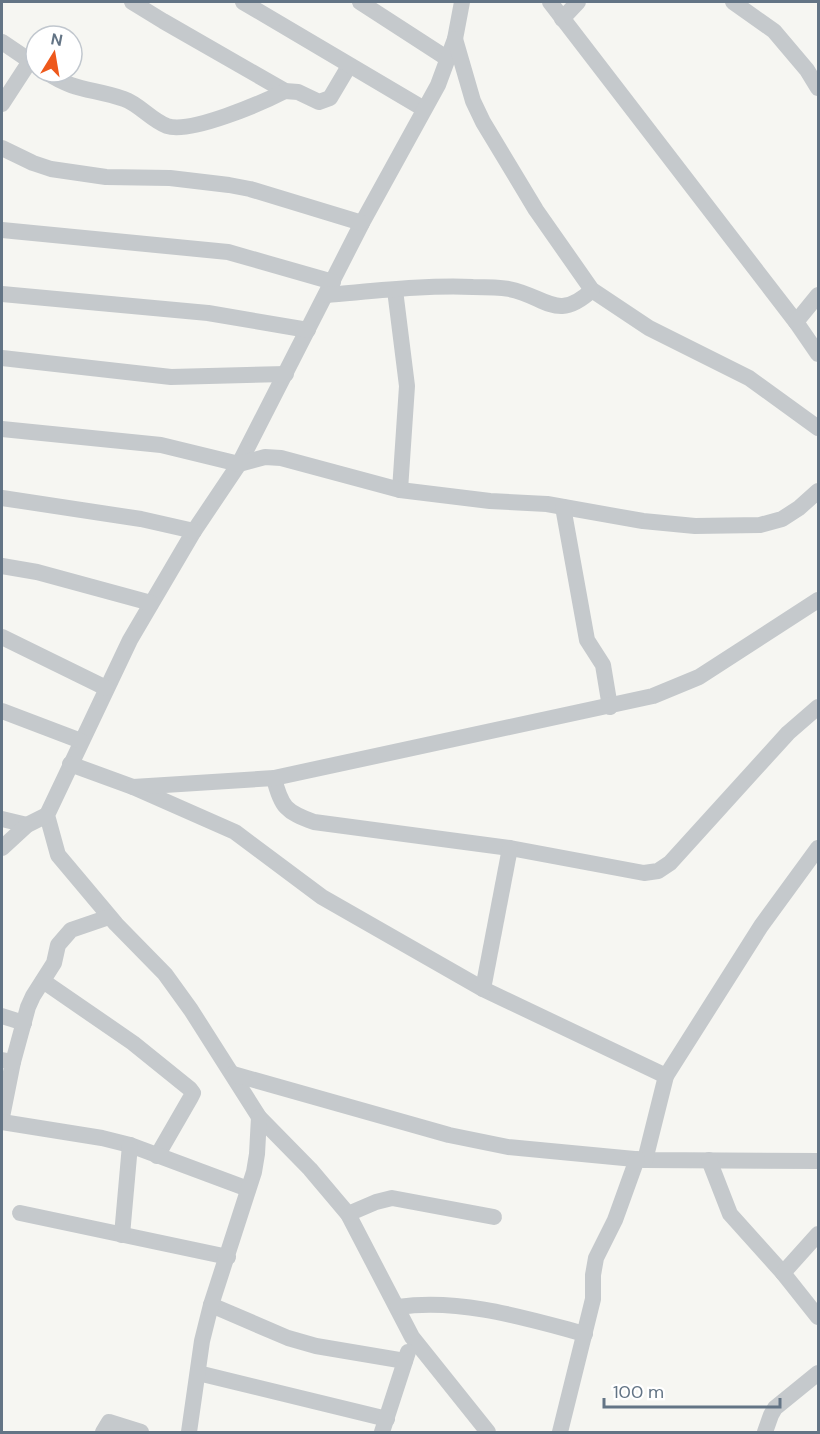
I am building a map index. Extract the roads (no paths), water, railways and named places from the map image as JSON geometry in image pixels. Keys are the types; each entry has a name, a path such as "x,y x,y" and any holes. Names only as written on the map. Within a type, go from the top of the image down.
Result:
{"street":[{"path":"132,2 285,91 298,92 319,102 330,98 349,66"},
{"path":"243,2 424,109"},
{"path":"360,2 448,59"},
{"path":"2,848 27,825 47,815 105,688 151,603 194,531 239,464 363,223 438,85 455,39 462,2"},
{"path":"550,2 816,346"},
{"path":"562,19 578,2"},
{"path":"733,2 774,30 819,88"},
{"path":"455,39 473,101 483,122 536,210 592,290 649,328 749,378 819,428"},
{"path":"2,42 24,57"},
{"path":"2,104 24,75"},
{"path":"65,84 130,101 150,117 172,127 212,120 248,108 285,91"},
{"path":"2,148 51,169 106,177 170,178 229,185 250,189 363,223"},
{"path":"2,230 228,252 330,288 395,290 447,286 507,288 556,307 580,302 592,290"},
{"path":"395,290 407,386 399,490"},
{"path":"2,294 208,313 308,330"},
{"path":"796,321 819,295"},
{"path":"2,358 171,377 286,374"},
{"path":"2,429 160,445 239,464 265,457 281,458 399,490 563,507 643,521 695,526 760,525 782,519 819,491"},
{"path":"2,498 141,519 194,531"},
{"path":"563,507 577,574 587,640 603,665 610,707"},
{"path":"2,566 38,572 151,603"},
{"path":"134,787 274,778 653,696 699,677 819,600"},
{"path":"2,637 105,688"},
{"path":"274,778 278,796 292,814 314,822 510,848 644,873 658,871 670,862 788,734 819,707"},
{"path":"2,711 81,741"},
{"path":"70,764 134,787 235,832 315,892 483,989 666,1076"},
{"path":"47,815 58,855 109,916 165,975 233,1074 259,1117 310,1169 348,1214 412,1337 488,1432"},
{"path":"2,819 27,825"},
{"path":"483,989 510,848"},
{"path":"560,1432 593,1299 596,1257 615,1220 641,1159 666,1076 755,936 817,854"},
{"path":"109,916 71,930 58,945 54,963 33,996 7,1061 2,1120 130,1145 248,1189"},
{"path":"43,981 133,1043 193,1093 157,1156"},
{"path":"2,1016 24,1023"},
{"path":"233,1074 449,1135 508,1147 641,1159 819,1161"},
{"path":"189,1432 202,1341 257,1155 259,1117"},
{"path":"122,1235 130,1145"},
{"path":"709,1160 730,1214 819,1317"},
{"path":"348,1214 392,1198 494,1217"},
{"path":"20,1213 228,1257"},
{"path":"783,1273 819,1234"},
{"path":"398,1307 418,1304 465,1307 585,1334"},
{"path":"211,1305 288,1338 316,1346 405,1361"},
{"path":"198,1373 384,1426 412,1337"},
{"path":"765,1432 776,1408 819,1373"},
{"path":"103,1432 109,1422 141,1432"}]}
